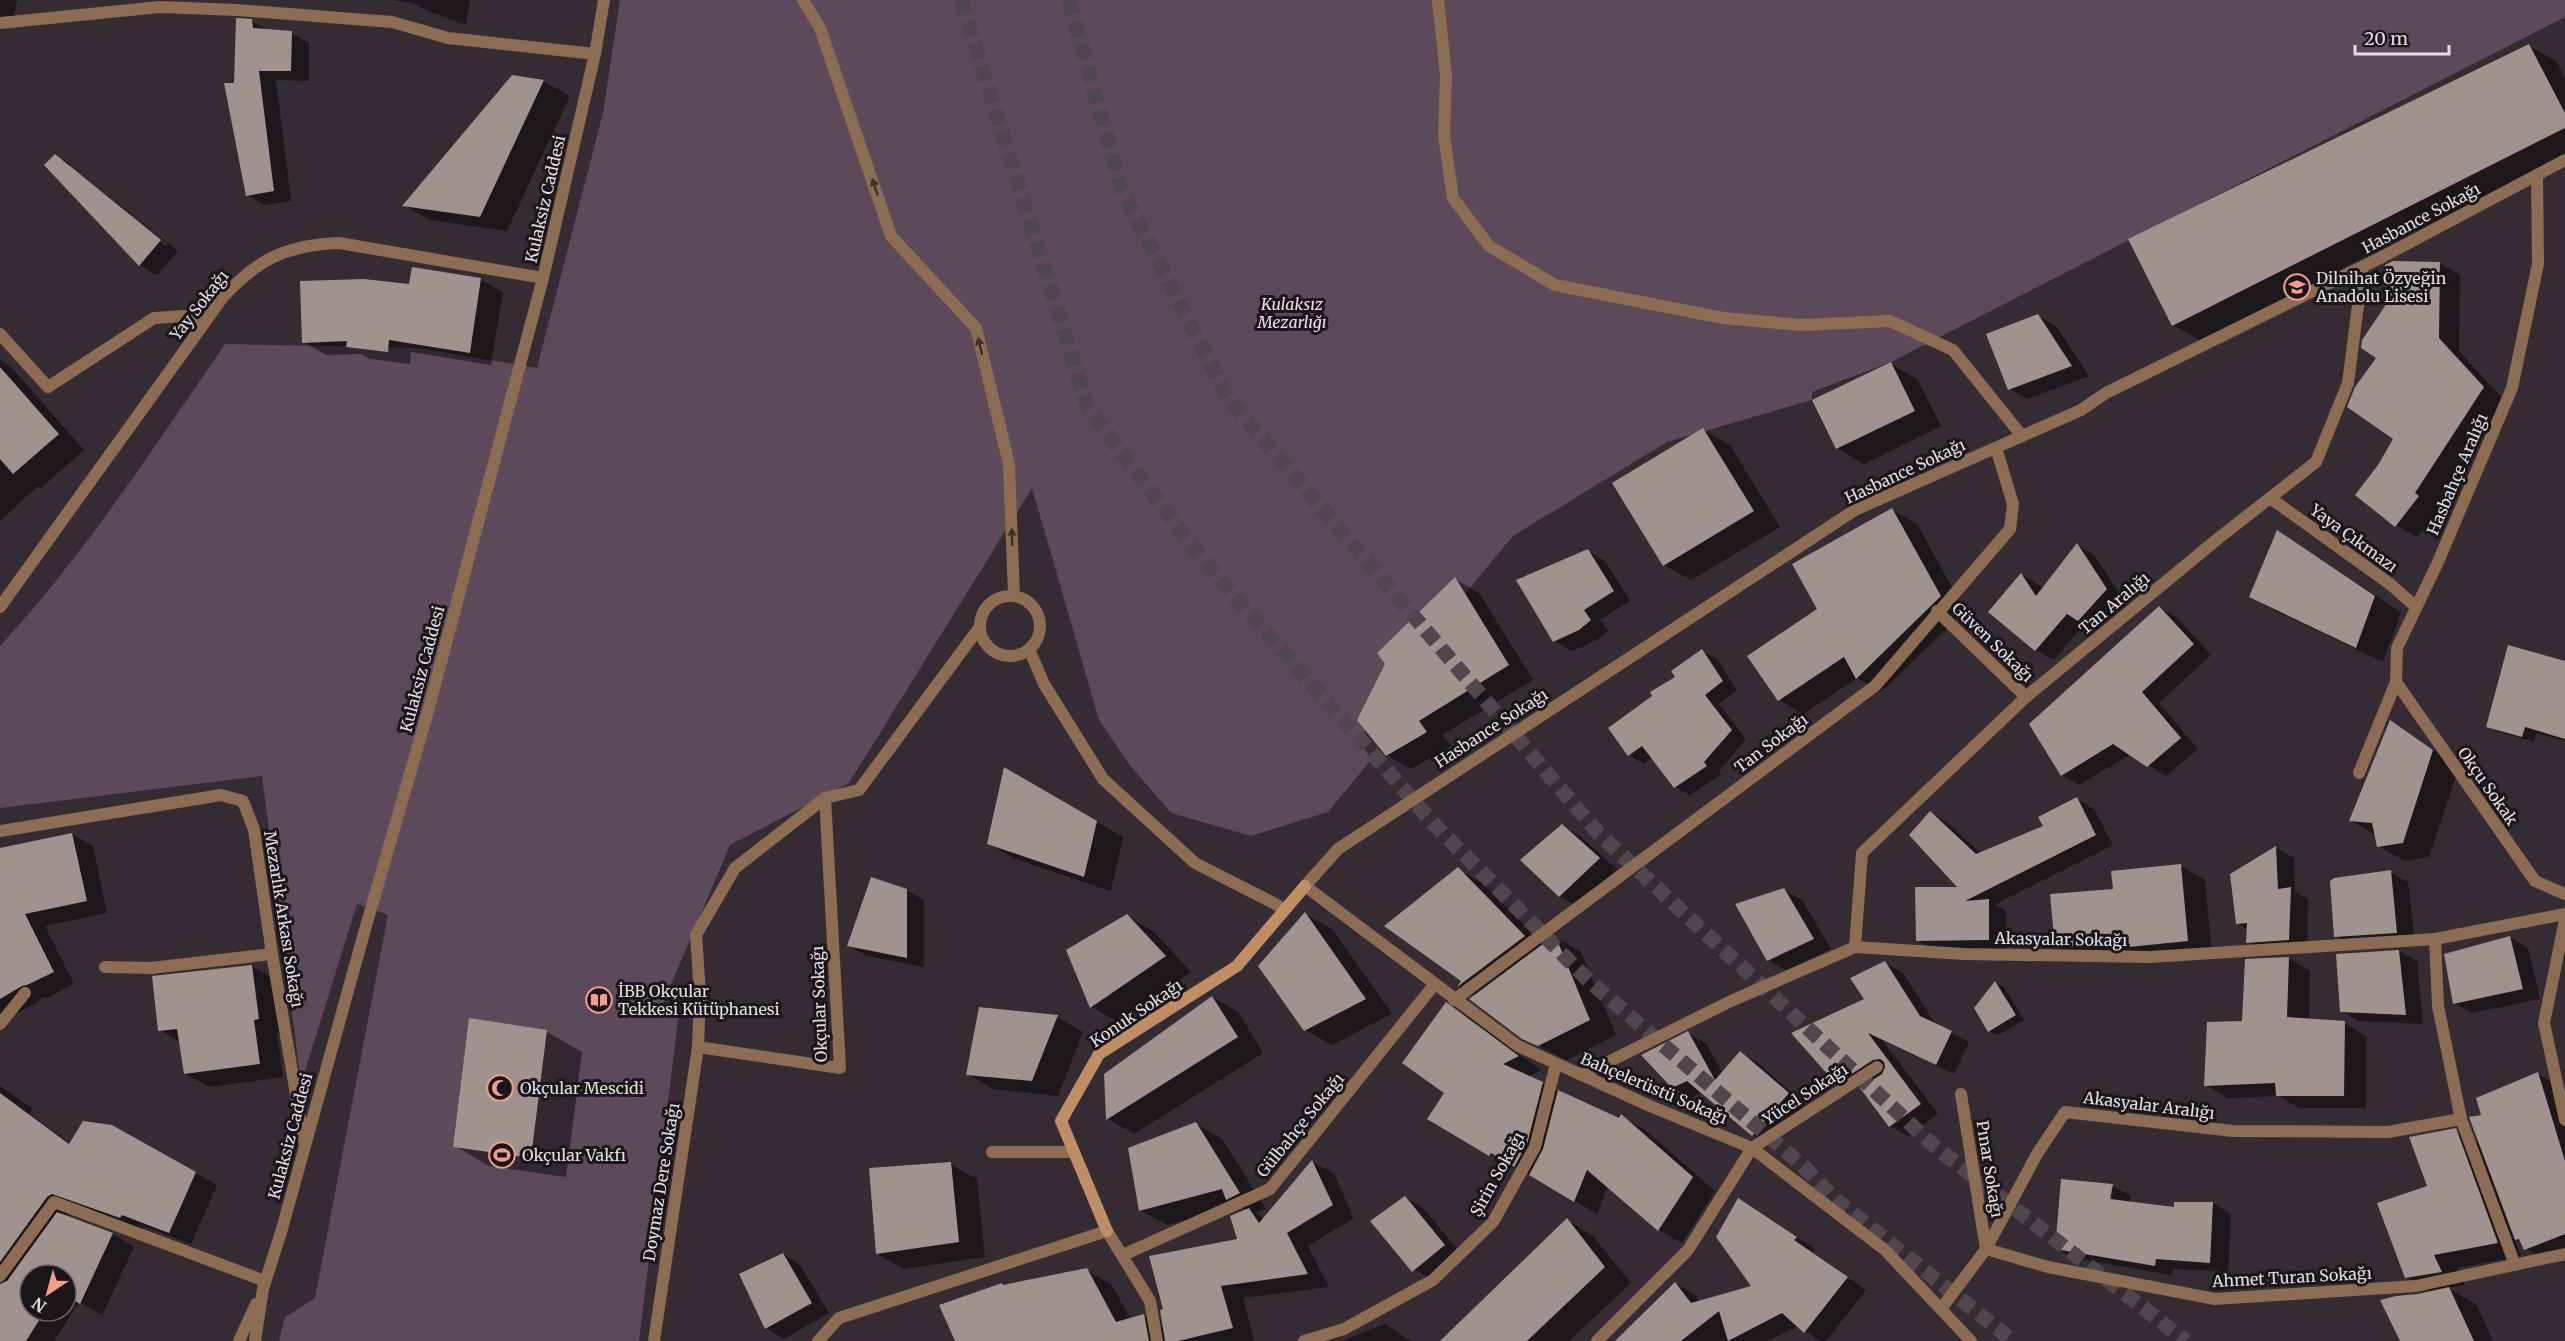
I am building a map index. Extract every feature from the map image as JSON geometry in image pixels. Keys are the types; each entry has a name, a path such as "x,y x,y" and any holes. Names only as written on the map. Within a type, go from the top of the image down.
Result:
{"street":[{"name":"Kulaksiz Caddesi","path":"255,1341 264,1285 282,1229 428,715 543,278 595,54 604,0"},
{"path":"803,0 820,28 891,236 976,327 1009,464 1014,596"},
{"path":"1438,0 1446,75 1444,135 1453,198 1489,246 1555,285 1723,318 1801,325 1890,321 1953,350 2022,436"},
{"path":"0,23 160,6 392,22 448,38 595,54"},
{"name":"Hasbance Sokağı","path":"1305,886 1338,849 1855,510 2081,410 2106,393 2363,267 2565,160"},
{"name":"Hasbahçe Aralığı","path":"2360,773 2396,682 2397,648 2438,562 2512,388 2538,264 2537,175"},
{"name":"Yay Sokağı","path":"0,607 223,297 243,275 266,259 290,249 313,244 339,243 543,278"},
{"name":"Tan Aralığı","path":"1855,947 1862,853 2026,697 2316,462 2348,383 2363,267"},
{"path":"0,334 48,387 154,318 184,316 204,323"},
{"name":"Tan Sokağı","path":"1454,1000 1875,686 1937,611 2010,529 2013,504 1996,448"},
{"name":"Yaya Çıkmazı","path":"2270,498 2390,584 2416,607"},
{"path":"1003,596 1024,599 1032,606 1039,621 1036,641 1029,649 1012,656 1001,655 992,650 982,639 980,628 984,608 1003,596"},
{"name":"Güven Sokağı","path":"1937,611 2026,697"},
{"path":"825,798 859,790 980,628"},
{"path":"1029,649 1044,684 1103,779 1195,862 1286,909"},
{"name":"Okçu Sokak","path":"2396,682 2535,881 2565,894"},
{"name":"Mezarlık Arkası Sokağı","path":"0,831 221,795 243,801 254,830 304,1145"},
{"name":"Okçular Sokağı","path":"698,1047 840,1068 825,798"},
{"name":"Doymaz Dere Sokağı","path":"654,1341 698,1047 700,993 696,935 735,868 825,798"},
{"name":"Konuk Sokağı","path":"1107,1231 1061,1121 1099,1054 1237,966 1305,886"},
{"name":"Bahçelerüstü Sokağı","path":"1305,886 1434,986 1518,1046 1752,1148 1885,1250 1971,1341"},
{"name":"Akasyalar Sokağı","path":"1582,1075 1731,1001 1855,947 1964,954 2150,957 2435,939 2565,914"},
{"path":"2565,920 2544,1023 2565,1120"},
{"path":"2435,939 2438,1006 2461,1119 2515,1265"},
{"path":"105,967 151,968 272,954"},
{"name":"Gülbahçe Sokağı","path":"1123,1255 1270,1189 1434,986"},
{"path":"0,1024 25,993"},
{"name":"Şirin Sokağı","path":"1304,1341 1344,1329 1433,1280 1493,1222 1535,1147 1556,1064"},
{"name":"Yücel Sokağı","path":"1752,1148 1877,1067"},
{"name":"Pınar Sokağı","path":"1961,1094 1986,1249"},
{"name":"Akasyalar Aralığı","path":"1941,1309 1986,1249 2037,1154 2065,1112 2233,1131 2388,1132 2461,1119"},
{"path":"1597,1341 1688,1250 1752,1148"},
{"path":"992,1152 1073,1152"},
{"path":"0,1276 54,1202 264,1285 239,1341"},
{"path":"818,1341 840,1318 1107,1231 1149,1301 1156,1341"},
{"name":"Ahmet Turan Sokağı","path":"1986,1249 2048,1267 2215,1299 2416,1286 2565,1254"}],"green space":[{"name":"Kulaksız Mezarlığı","path":"620,0 2565,0 2565,17 1891,362 1812,392 1812,400 1667,442 1513,536 1415,654 1360,740 1371,760 1328,812 1251,836 1171,813 1128,763 1099,720 1032,488 849,783 730,845 662,1006 679,1012 639,1341 279,1341 285,1317 315,1298 388,915 357,904 301,1084 262,776 0,808 0,646 90,537 225,344 417,348 537,368 603,113"}],"building":[{"path":"236,18 252,19 253,28 292,31 291,71 259,71 274,191 246,196 224,83 234,83"},
{"path":"2529,44 2565,113 2565,128 2172,326 2128,239"},
{"path":"512,75 544,80 480,217 402,206"},
{"path":"55,154 161,240 139,266 44,165"},
{"path":"2393,261 2440,262 2439,338 2484,387 2415,493 2419,496 2395,527 2355,495 2378,465 2393,439 2347,407 2355,387 2376,358 2361,348 2362,340 2385,306 2385,265"},
{"path":"412,267 481,278 470,353 389,340 388,352 346,347 347,341 302,343 300,281 364,279 409,284"},
{"path":"2038,314 2072,366 2008,390 1986,334"},
{"path":"1891,362 1915,411 1836,449 1812,400"},
{"path":"0,367 59,434 13,474 0,459"},
{"path":"1703,428 1754,511 1663,566 1612,483"},
{"path":"1892,508 1941,596 1856,679 1844,657 1778,701 1747,656 1817,609 1792,564"},
{"path":"2277,530 2375,596 2356,648 2249,597"},
{"path":"2077,543 2107,589 2078,621 2067,614 2035,651 1988,612 2021,573 2036,596"},
{"path":"1588,549 1614,591 1584,610 1591,620 1579,630 1553,642 1516,580"},
{"path":"1455,577 1509,665 1419,721 1427,732 1386,756 1357,720 1385,664 1377,653"},
{"path":"2159,606 2194,644 2142,692 2181,738 2147,767 2113,744 2061,776 2029,724"},
{"path":"2508,645 2565,661 2565,739 2525,727 2522,737 2486,727"},
{"path":"1702,649 1723,681 1705,695 1732,730 1704,762 1707,766 1674,788 1642,746 1628,756 1608,728 1652,696 1650,692 1675,677 1671,671"},
{"path":"2390,720 2433,750 2403,843 2377,847 2372,823 2349,821"},
{"path":"1004,767 1097,821 1084,877 987,844"},
{"path":"2077,797 2096,835 1965,901 1989,899 1989,940 1916,941 1915,887 1957,887 1909,835 1930,811 1976,854 2043,826 2038,817"},
{"path":"1562,824 1600,858 1559,897 1520,860"},
{"path":"72,833 87,901 25,914 54,972 0,999 0,848"},
{"path":"2276,846 2278,889 2291,887 2289,940 2246,943 2247,923 2236,924 2230,874"},
{"path":"2181,864 2188,941 2119,948 2119,944 2055,947 2050,894 2113,889 2111,871"},
{"path":"1458,867 1525,936 1457,987 1461,981 1384,926"},
{"path":"2391,870 2397,933 2334,937 2330,881 2334,878"},
{"path":"871,877 907,889 907,958 847,946"},
{"path":"1784,888 1814,939 1767,961 1735,904"},
{"path":"1305,912 1366,999 1304,1031 1258,966"},
{"path":"1127,914 1166,956 1090,1008 1066,950"},
{"path":"1555,935 1590,1020 1538,1046 1522,1039 1469,999"},
{"path":"2510,936 2523,989 2453,1004 2444,954"},
{"path":"2399,950 2406,1015 2340,1012 2336,954"},
{"path":"2289,957 2287,1017 2345,1021 2344,1096 2276,1096 2275,1083 2204,1086 2207,1022 2242,1021 2245,959"},
{"path":"1885,961 1920,1016 1952,1031 1936,1065 1868,1033 1921,1104 1889,1127 1860,1088 1882,1074 1885,1067 1884,1062 1880,1059 1873,1060 1850,1075 1844,1067 1830,1077 1791,1033 1864,999 1850,978"},
{"path":"252,965 259,1019 254,1020 260,1064 184,1074 177,1029 158,1031 152,976"},
{"path":"1995,981 2016,1015 1988,1032 1974,1008"},
{"path":"1212,996 1238,1037 1106,1120 1104,1074"},
{"path":"1446,1002 1519,1056 1503,1064 1543,1082 1527,1144 1514,1167 1491,1153 1489,1156 1427,1119 1444,1093 1402,1063"},
{"path":"979,1007 1058,1015 1032,1081 966,1075"},
{"name":"Okçular Mescidi","path":"469,1018 547,1030 531,1158 453,1147"},
{"path":"1688,1031 1715,1080 1740,1051 1789,1093 1752,1136 1687,1081 1672,1088 1641,1055"},
{"path":"2538,1072 2565,1161 2565,1234 2524,1250 2519,1239 2515,1240 2469,1117 2481,1115 2476,1098"},
{"path":"1558,1090 1619,1118 1621,1114 1693,1177 1658,1231 1587,1170 1574,1202 1529,1175 1543,1149"},
{"path":"0,1093 69,1144 83,1121 112,1125 196,1172 169,1233 122,1215 120,1218 52,1194 47,1197 0,1262"},
{"path":"1196,1122 1240,1193 1226,1200 1222,1189 1139,1211 1128,1148"},
{"path":"2456,1128 2498,1243 2434,1255 2442,1272 2405,1278 2377,1203 2427,1186 2409,1137"},
{"path":"1312,1160 1333,1205 1287,1233 1308,1274 1221,1286 1233,1328 1178,1341 1165,1341 1160,1310 1163,1309 1149,1256 1237,1239 1230,1216 1249,1208 1259,1223"},
{"path":"951,1162 959,1242 876,1254 869,1168"},
{"path":"2061,1179 2113,1184 2110,1199 2174,1207 2174,1202 2213,1202 2210,1263 2156,1259 2155,1266 2055,1249"},
{"path":"1405,1196 1445,1245 1412,1272 1370,1221"},
{"path":"1738,1198 1797,1237 1794,1240 1848,1277 1804,1333 1782,1313 1728,1341 1719,1311 1681,1341 1615,1341 1675,1282 1691,1303 1751,1286 1716,1237"},
{"path":"57,1212 113,1233 80,1304 78,1303 78,1263 20,1263"},
{"path":"1567,1218 1605,1267 1527,1341 1440,1341"},
{"path":"783,1253 812,1303 765,1329 739,1274"},
{"path":"18,1266 18,1323 37,1323 26,1341 0,1341 0,1284 7,1281"},
{"path":"1087,1268 1116,1322 1144,1314 1149,1341 955,1341 939,1305 1002,1283 1003,1285"},
{"path":"2449,1287 2474,1341 2400,1341 2380,1300"}],"tunnel":[{"path":"961,0 1088,408 1203,560 1433,823 1588,980 1803,1166 1836,1200 2013,1341"},
{"path":"1069,0 1121,188 1228,398 1599,834 1934,1146 2186,1341"}],"place":[{"name":"Dilnihat Özyeğin Anadolu Lisesi","path":"2297,287"},
{"name":"İBB Okçular Tekkesi Kütüphanesi","path":"599,1000"},
{"name":"Okçular Mescidi","path":"500,1088"},
{"name":"Okçular Vakfı","path":"502,1155"}]}
